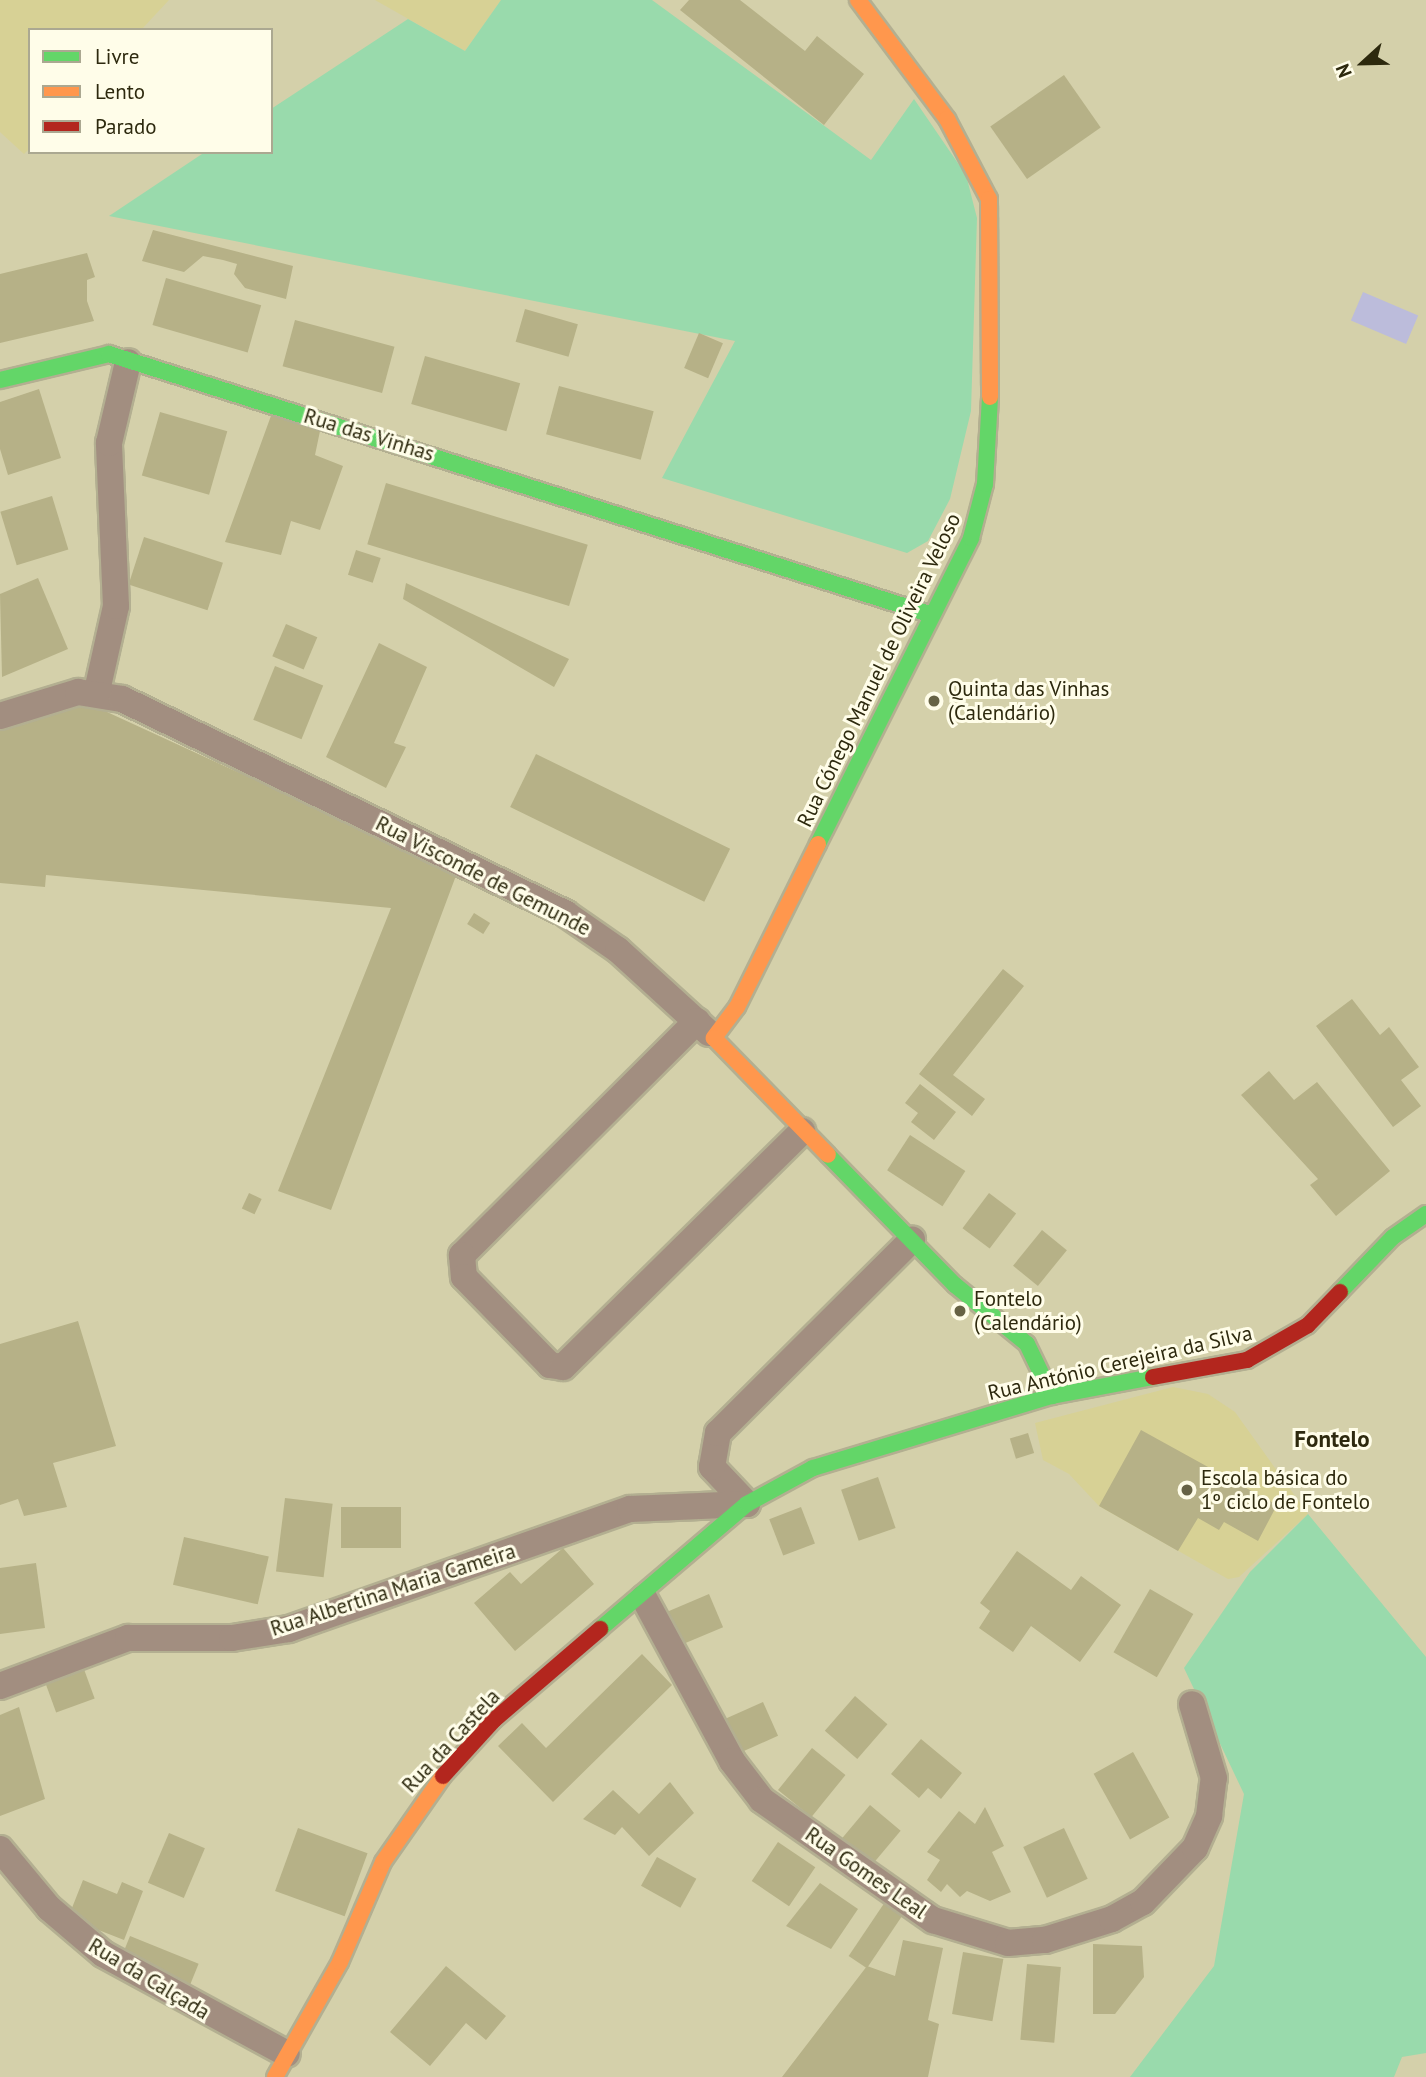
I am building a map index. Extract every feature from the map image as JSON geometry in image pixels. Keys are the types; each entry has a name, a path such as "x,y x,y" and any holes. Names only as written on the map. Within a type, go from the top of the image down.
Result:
{"street":[{"name":"Rua Cónego Manuel de Oliveira Veloso","path":"705,1029 737,1007 929,614 971,538 985,484 994,230 989,199 964,146 858,0"},
{"name":"Rua das Vinhas","path":"0,380 95,355 128,362 649,521 929,614"},
{"path":"0,716 50,697 97,691 116,606 109,443 128,362"},
{"name":"Rua Visconde de Gemunde","path":"97,691 260,763 548,904 618,950 705,1029 955,1285 1027,1344 1052,1396"},
{"path":"705,1029 462,1255 464,1277 550,1365 563,1367 802,1131"},
{"name":"Rua António Cerejeira da Silva","path":"747,1504 813,1468 1052,1396 1213,1368 1283,1344 1393,1237 1426,1214"},
{"path":"747,1504 712,1467 718,1433 912,1240"},
{"name":"Rua da Castela","path":"281,2066 413,1814 494,1720 644,1598 747,1504"},
{"name":"Rua Albertina Maria Cameira","path":"0,1685 128,1638 232,1638 289,1629 631,1509 747,1504"},
{"name":"Rua Gomes Leal","path":"644,1598 732,1761 762,1800 933,1920 1008,1943 1081,1932 1112,1919 1143,1902 1195,1848 1209,1816 1214,1778 1192,1704"},
{"name":"Rua da Calçada","path":"0,1849 49,1908 103,1954 281,2066"}],"shaded area":[{"path":"0,0 169,0 143,28 28,28 28,150 24,154 0,132"},
{"path":"375,0 501,0 465,51"},
{"name":"Escola básica do 1º ciclo de Fontelo","path":"1173,1387 1208,1394 1235,1412 1308,1514 1239,1577 1228,1579 1099,1506 1069,1474 1043,1460 1035,1423"}],"green space":[{"path":"501,0 652,0 871,160 914,99 966,175 977,218 971,411 950,499 928,541 907,553 662,478 735,341 109,216 202,154 273,154 273,108 408,19 465,51"},
{"path":"1308,1514 1426,1657 1426,2053 1402,2057 1394,2077 1130,2077 1214,1966 1244,1794 1184,1668 1250,1572"}],"water":[{"path":"1363,292 1418,315 1406,344 1351,321"}],"building":[{"path":"689,0 740,0 805,51 817,36 864,74 824,125 680,10"},
{"path":"1064,75 1101,127 1027,179 990,127"},
{"path":"153,230 293,266 286,299 245,288 234,274 237,264 223,260 203,256 184,272 142,261"},
{"path":"87,253 95,277 87,280 87,301 94,321 0,343 0,274"},
{"path":"166,278 261,305 248,352 152,325"},
{"path":"525,309 578,324 568,357 516,342"},
{"path":"295,320 394,347 382,393 283,366"},
{"path":"699,333 723,343 708,378 684,368"},
{"path":"425,356 520,383 506,431 411,404"},
{"path":"559,386 654,411 641,460 546,434"},
{"path":"39,389 61,458 8,475 0,449 0,402"},
{"path":"160,412 227,431 209,495 142,475"},
{"path":"272,413 320,431 315,455 343,466 320,530 291,521 281,555 225,542"},
{"path":"386,483 588,545 569,606 367,544"},
{"path":"52,496 68,550 17,565 0,512"},
{"path":"144,537 223,563 207,610 129,585"},
{"path":"356,550 381,558 373,583 348,575"},
{"path":"38,578 68,649 2,677 0,594"},
{"path":"406,583 569,659 554,687 403,599"},
{"path":"286,624 317,637 304,670 272,656"},
{"path":"379,643 427,667 394,743 406,747 386,788 326,757"},
{"path":"275,666 323,685 301,739 253,720"},
{"path":"45,706 94,706 457,873 331,1210 278,1191 391,908 46,875 45,887 0,883 0,724"},
{"path":"536,754 730,849 704,902 510,807"},
{"path":"474,913 490,923 483,934 467,924"},
{"path":"1003,969 1024,986 953,1075 985,1099 972,1116 919,1074"},
{"path":"1352,999 1380,1035 1389,1027 1419,1067 1401,1080 1421,1106 1393,1127 1316,1026"},
{"path":"1269,1071 1294,1100 1317,1082 1390,1171 1336,1216 1310,1185 1318,1179 1241,1095"},
{"path":"920,1084 956,1112 934,1140 911,1122 918,1113 905,1103"},
{"path":"910,1135 965,1171 942,1206 887,1170"},
{"path":"249,1193 262,1199 255,1214 242,1208"},
{"path":"989,1193 1016,1213 990,1249 963,1228"},
{"path":"1042,1230 1067,1250 1038,1286 1013,1266"},
{"path":"78,1321 116,1446 53,1463 67,1507 24,1516 18,1499 0,1505 0,1344"},
{"path":"1141,1430 1277,1505 1258,1541 1224,1522 1219,1530 1198,1518 1178,1551 1099,1506"},
{"path":"1028,1433 1034,1453 1016,1459 1010,1439"},
{"path":"878,1477 896,1528 859,1541 841,1490"},
{"path":"285,1498 333,1504 324,1577 276,1571"},
{"path":"341,1507 401,1507 401,1548 341,1548"},
{"path":"801,1507 815,1543 783,1556 769,1519"},
{"path":"184,1537 269,1557 258,1604 173,1585"},
{"path":"563,1548 594,1584 515,1651 474,1603 510,1572 521,1584"},
{"path":"1017,1551 1071,1590 1081,1576 1121,1605 1080,1662 1031,1626 1013,1652 979,1628 990,1611 980,1603"},
{"path":"36,1563 45,1628 0,1634 0,1568"},
{"path":"1150,1589 1193,1614 1157,1677 1114,1652"},
{"path":"709,1594 723,1627 681,1645 667,1612"},
{"path":"642,1654 672,1685 553,1802 498,1746 522,1723 546,1748"},
{"path":"81,1661 95,1699 56,1713 42,1675"},
{"path":"855,1696 887,1724 857,1759 825,1731"},
{"path":"763,1702 778,1736 739,1753 724,1719"},
{"path":"19,1707 45,1799 0,1816 0,1715"},
{"path":"921,1739 962,1773 941,1799 928,1788 919,1798 891,1774"},
{"path":"812,1748 845,1775 811,1817 778,1790"},
{"path":"1133,1752 1169,1818 1130,1839 1094,1774"},
{"path":"670,1782 694,1813 649,1856 622,1827 615,1835 583,1819 613,1790 639,1814"},
{"path":"870,1805 901,1831 872,1865 841,1839"},
{"path":"985,1807 1004,1846 992,1852 1011,1892 990,1901 967,1891 960,1897 947,1884 941,1892 927,1880 940,1860 927,1852 959,1811 975,1824"},
{"path":"298,1828 368,1853 345,1916 275,1891"},
{"path":"1064,1828 1088,1879 1047,1898 1023,1847"},
{"path":"169,1833 205,1848 184,1898 148,1883"},
{"path":"778,1842 815,1867 789,1906 752,1881"},
{"path":"657,1857 696,1879 680,1908 641,1886"},
{"path":"83,1880 117,1894 122,1882 143,1891 124,1940 68,1918"},
{"path":"820,1883 858,1909 831,1949 786,1926"},
{"path":"885,1902 903,1914 867,1968 849,1956"},
{"path":"130,1936 199,1964 188,1989 120,1961"},
{"path":"903,1940 943,1948 928,2020 939,2024 928,2077 782,2077 867,1966 895,1976"},
{"path":"1093,1944 1142,1946 1144,1977 1115,2014 1093,2014"},
{"path":"963,1952 1003,1959 992,2021 952,2014"},
{"path":"1027,1964 1061,1967 1054,2043 1020,2040"},
{"path":"446,1966 506,2016 486,2040 466,2023 430,2066 390,2032"}],"traffic: fast":[{"path":"0,380 109,354 929,614"},
{"path":"818,844 971,538 985,484 990,397"},
{"path":"828,1155 955,1285 1027,1344 1052,1396"},
{"path":"1340,1292 1393,1237 1426,1214"},
{"path":"600,1629 747,1504 813,1468 1052,1396 1153,1377"}],"traffic: slow":[{"path":"858,0 947,119 989,199 990,397"},
{"path":"818,844 737,1007 714,1038 828,1155"},
{"path":"275,2077 340,1962 383,1862 443,1776"}],"traffic: jam":[{"path":"1153,1377 1247,1360 1308,1325 1340,1292"},
{"path":"443,1776 494,1720 600,1629"}],"place":[{"name":"Quinta das Vinhas (Calendário)","path":"934,701"},
{"name":"Fontelo (Calendário)","path":"960,1311"},
{"name":"Escola básica do 1º ciclo de Fontelo","path":"1187,1490"}],"district":[{"name":"Fontelo","path":"1332,1439"}]}
